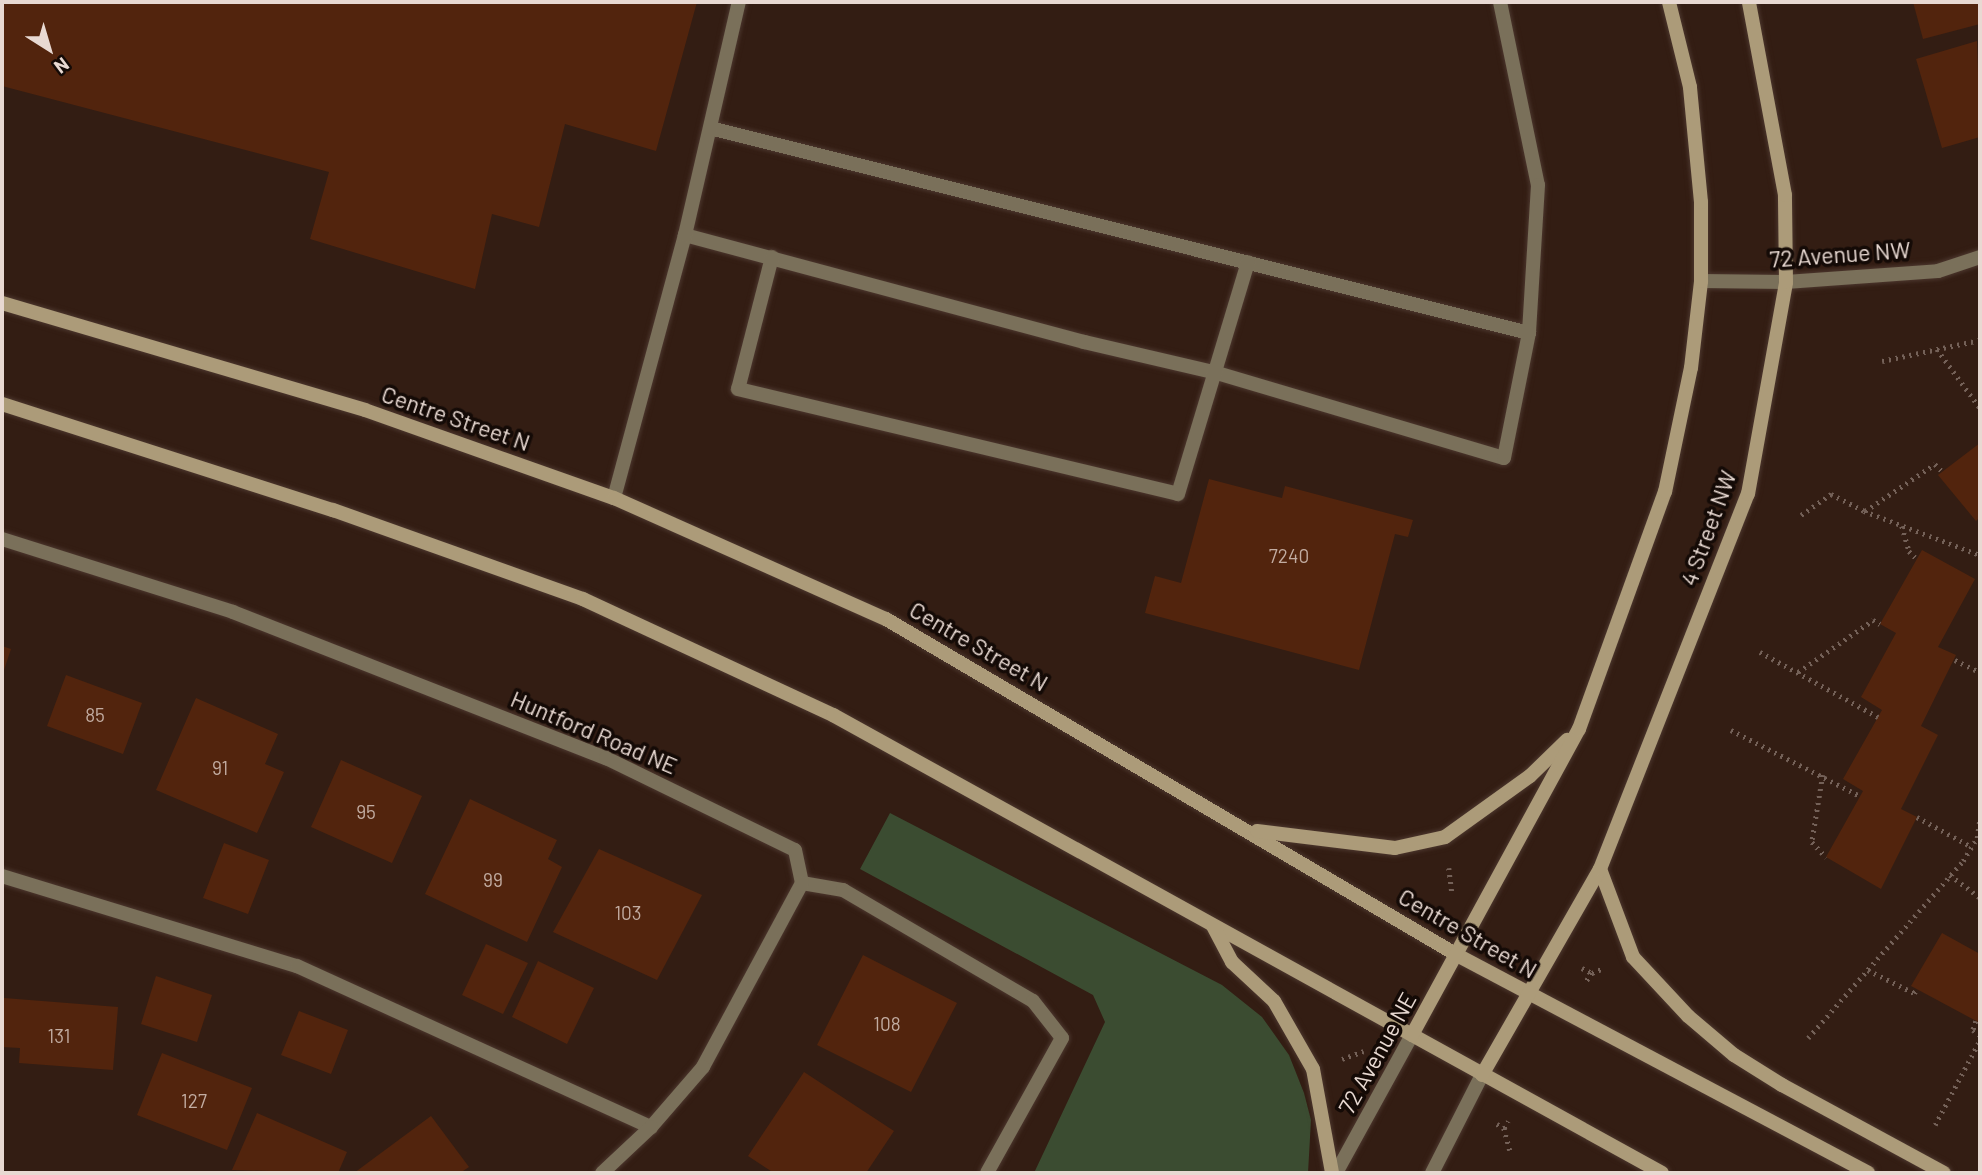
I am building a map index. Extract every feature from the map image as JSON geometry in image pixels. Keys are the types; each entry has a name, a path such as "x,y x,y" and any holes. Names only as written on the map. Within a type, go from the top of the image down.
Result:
{"main road":[{"path":"1457,955 1578,729 1665,492 1691,368 1701,281 1701,202 1690,87 1670,2"},
{"name":"4 Street NW","path":"1526,994 1600,869 1748,494 1786,282 1785,195 1749,2"},
{"name":"Centre Street N","path":"2,303 365,410 614,498 886,619 1252,830 1526,994 1868,1173"},
{"path":"2,404 333,510 583,599 833,715 1662,1173"},
{"path":"1252,830 1395,848 1445,838 1530,776 1578,729"},
{"path":"1600,869 1633,957 1688,1016 1734,1055 1782,1085 1944,1173"},
{"path":"1213,926 1232,962 1274,1001 1313,1069 1334,1173"},
{"name":"72 Avenue NE","path":"1412,1035 1457,955"},
{"path":"1482,1075 1526,994"}],"street":[{"path":"614,498 685,234 739,2"},
{"path":"685,234 1084,342 1217,373 1504,458 1529,333 1538,185 1500,2"},
{"path":"710,128 1529,333"},
{"path":"772,257 738,389 1178,494 1217,373 1248,262"},
{"name":"72 Avenue NW","path":"1701,281 1786,282 1938,271 1980,257"},
{"name":"Huntford Road NE","path":"2,539 233,612 606,758 795,849 802,883"},
{"path":"2,876 297,966 652,1128"},
{"path":"602,1173 652,1128 704,1067 802,883 843,890 1033,1001 1062,1038 987,1173"},
{"name":"72 Avenue NE","path":"1334,1173 1412,1035"},
{"path":"1432,1173 1482,1075"}],"path":[{"path":"1882,362 1980,340"},
{"path":"1937,349 1980,408"},
{"path":"1864,511 1935,464 1943,472"},
{"path":"1801,515 1831,494 1864,511 1980,555"},
{"path":"1902,525 1909,551 1917,559"},
{"path":"1798,672 1873,620 1880,624"},
{"path":"1760,652 1878,717"},
{"path":"1955,660 1980,672"},
{"path":"1731,730 1860,796"},
{"path":"1823,775 1812,842 1826,857"},
{"path":"1917,817 1972,847"},
{"path":"1808,1038 1950,876 1972,847 1980,817"},
{"path":"1448,857 1452,893"},
{"path":"1950,876 1980,898"},
{"path":"1582,968 1592,973 1586,982"},
{"path":"1868,970 1914,993 1917,989"},
{"path":"1935,1125 1980,1038 1973,1030 1976,1021"},
{"path":"1333,1063 1364,1051"},
{"path":"1504,1128 1510,1150"}],"green space":[{"path":"890,813 1222,985 1262,1017 1289,1055 1304,1093 1311,1120 1308,1173 1034,1173 1105,1022 1093,995 860,869"}],"building":[{"path":"2,2 697,2 656,151 565,124 539,227 492,214 475,289 310,239 329,172 2,86"},
{"path":"1913,2 1980,2 1980,24 1923,39"},
{"path":"1977,41 1980,137 1942,148 1916,59"},
{"path":"1980,443 1980,517 1976,521 1938,475"},
{"path":"1209,479 1282,498 1285,486 1413,520 1408,537 1395,534 1359,670 1145,613 1155,576 1181,583"},
{"path":"1922,550 1975,579 1938,647 1956,655 1921,726 1938,735 1901,809 1917,817 1881,889 1826,857 1863,791 1843,779 1882,710 1861,697 1896,633 1880,624"},
{"path":"2,646 11,649 2,676"},
{"path":"66,675 142,703 123,754 47,726"},
{"path":"196,698 278,734 265,764 284,772 257,833 156,790"},
{"path":"341,760 422,796 392,863 311,827"},
{"path":"470,799 557,840 548,859 562,867 527,942 425,894"},
{"path":"224,843 269,860 248,914 203,898"},
{"path":"599,849 702,895 657,980 553,932"},
{"path":"1942,933 1980,954 1980,1023 1911,986"},
{"path":"486,944 528,963 503,1014 462,995"},
{"path":"863,955 957,1003 911,1092 817,1045"},
{"path":"538,961 594,988 567,1044 512,1017"},
{"path":"156,976 212,995 197,1042 141,1024"},
{"path":"4,998 118,1007 113,1070 19,1063 20,1048 2,1047"},
{"path":"299,1011 348,1030 331,1074 281,1055"},
{"path":"162,1053 252,1088 227,1150 137,1115"},
{"path":"804,1072 894,1131 866,1173 774,1173 748,1156"},
{"path":"257,1113 347,1152 338,1173 232,1170"},
{"path":"431,1116 469,1167 460,1173 354,1173"}]}
